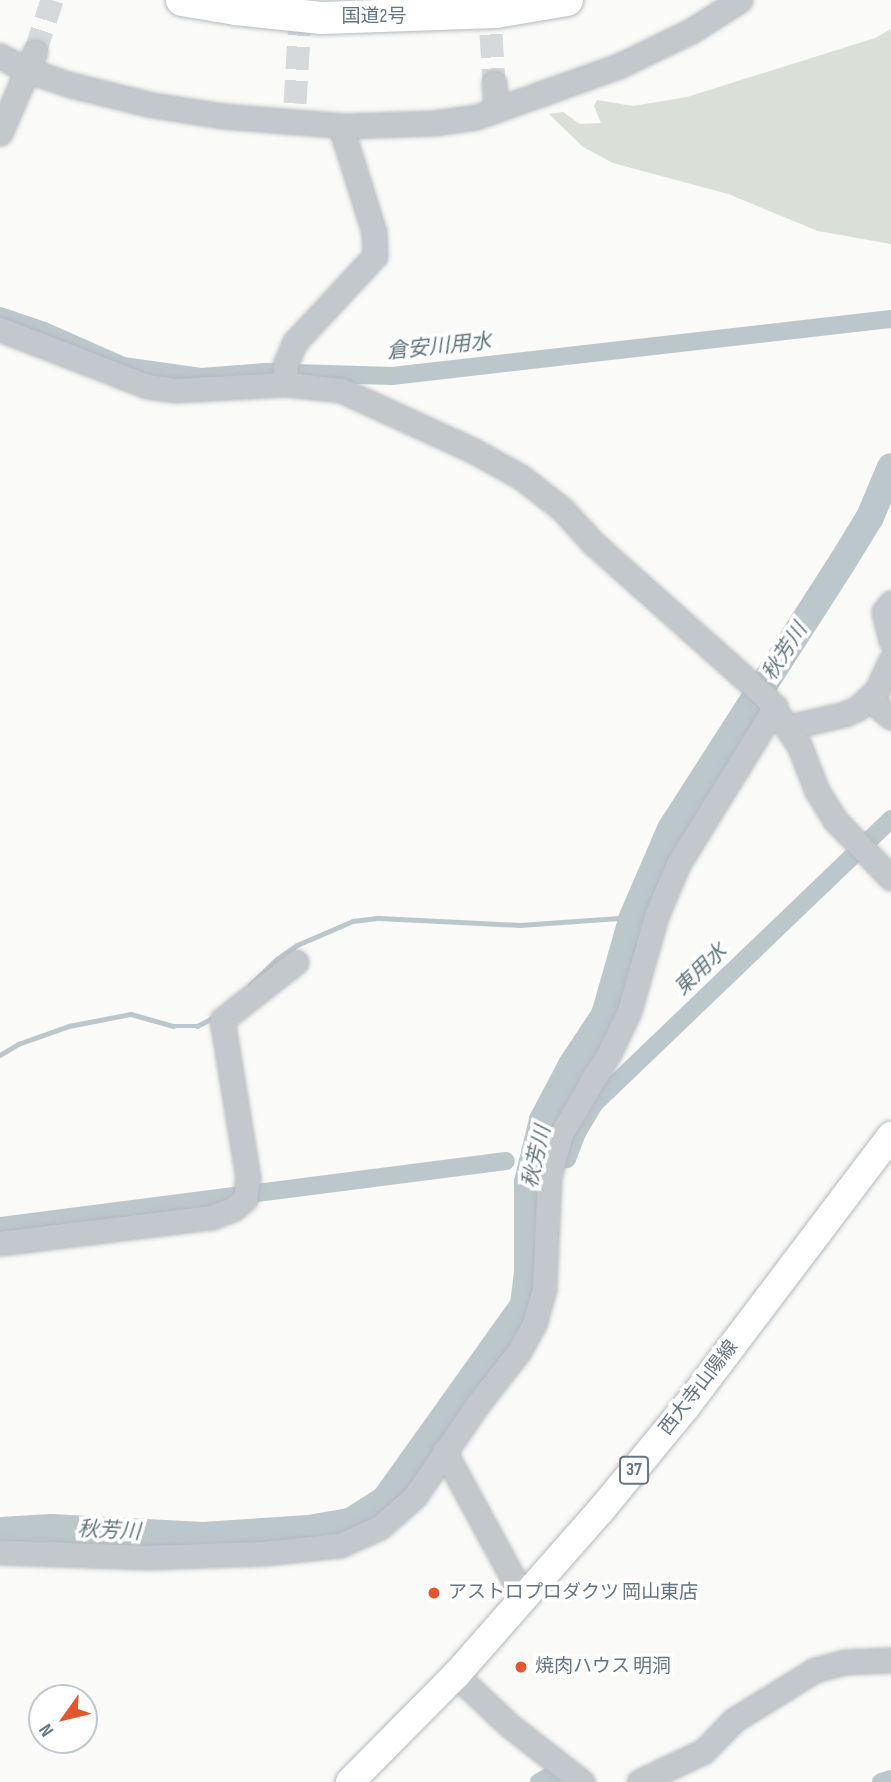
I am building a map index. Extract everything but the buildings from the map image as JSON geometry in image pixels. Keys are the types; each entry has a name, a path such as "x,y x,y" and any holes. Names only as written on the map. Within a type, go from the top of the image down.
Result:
{"highway":[{"name":"国道2号","path":"182,0 321,18 496,12 567,0"}],"main road":[{"name":"西大寺山陽線","path":"350,1782 456,1675 687,1407 891,1137"}],"street":[{"path":"0,56 30,61 152,105 222,116 294,112 345,126 434,122 476,117 621,65 691,31 740,0"},
{"path":"0,133 30,61"},
{"path":"494,83 496,108"},
{"path":"285,376 295,342 375,256 374,232 344,137 345,126"},
{"path":"0,329 147,386 175,390 285,376 365,398 521,477 562,509 593,543 771,702 789,727 817,791 835,820 858,847 891,878"},
{"path":"891,603 884,612 891,640"},
{"path":"789,727 845,714 870,699 891,660"},
{"path":"870,699 891,717"},
{"path":"0,1552 148,1557 264,1553 340,1545 360,1538 399,1513 415,1496 444,1451 519,1351 534,1324 544,1287 549,1177 561,1134 609,1053 629,1011 656,916 678,864 771,702"},
{"path":"0,1243 212,1217 233,1209 245,1199 248,1178 222,1020 296,962"},
{"path":"444,1451 515,1582 526,1595"},
{"path":"639,1782 704,1751 734,1720 814,1670 845,1662 891,1660"},
{"path":"456,1675 509,1725 582,1782"}],"shaded area":[{"path":"891,29 891,244 818,231 728,194 613,163 583,147 549,114 563,112 580,124 601,123 594,106 597,100 633,106 687,97 875,38"}],"waterway":[{"name":"倉安川用水","path":"0,316 44,331 123,366 201,377 265,372 392,376 891,319"},
{"name":"秋芳川","path":"0,1531 51,1528 203,1536 309,1529 350,1522 385,1500 524,1305 528,1270 528,1182 543,1120 572,1065 605,1015 633,917 671,829 870,517 891,467"},
{"name":"東用水","path":"558,1160 567,1159 578,1131 594,1104 891,819"},
{"path":"250,985 277,959 297,945 353,921 379,918 520,925 633,917"},
{"path":"0,1055 18,1044 69,1026 131,1014 173,1026 197,1026 215,1017"},
{"path":"0,1226 506,1161"},
{"name":"東用水","path":"539,1782 548,1777 556,1782"},
{"name":"東用水","path":"881,1782 891,1779"}],"tunnel":[{"path":"35,52 52,0"},
{"path":"489,0 494,83"},
{"path":"295,103 301,1"}],"place":[{"name":"アストロプロダクツ 岡山東店","path":"434,1593"},
{"name":"焼肉ハウス 明洞","path":"521,1667"}]}
